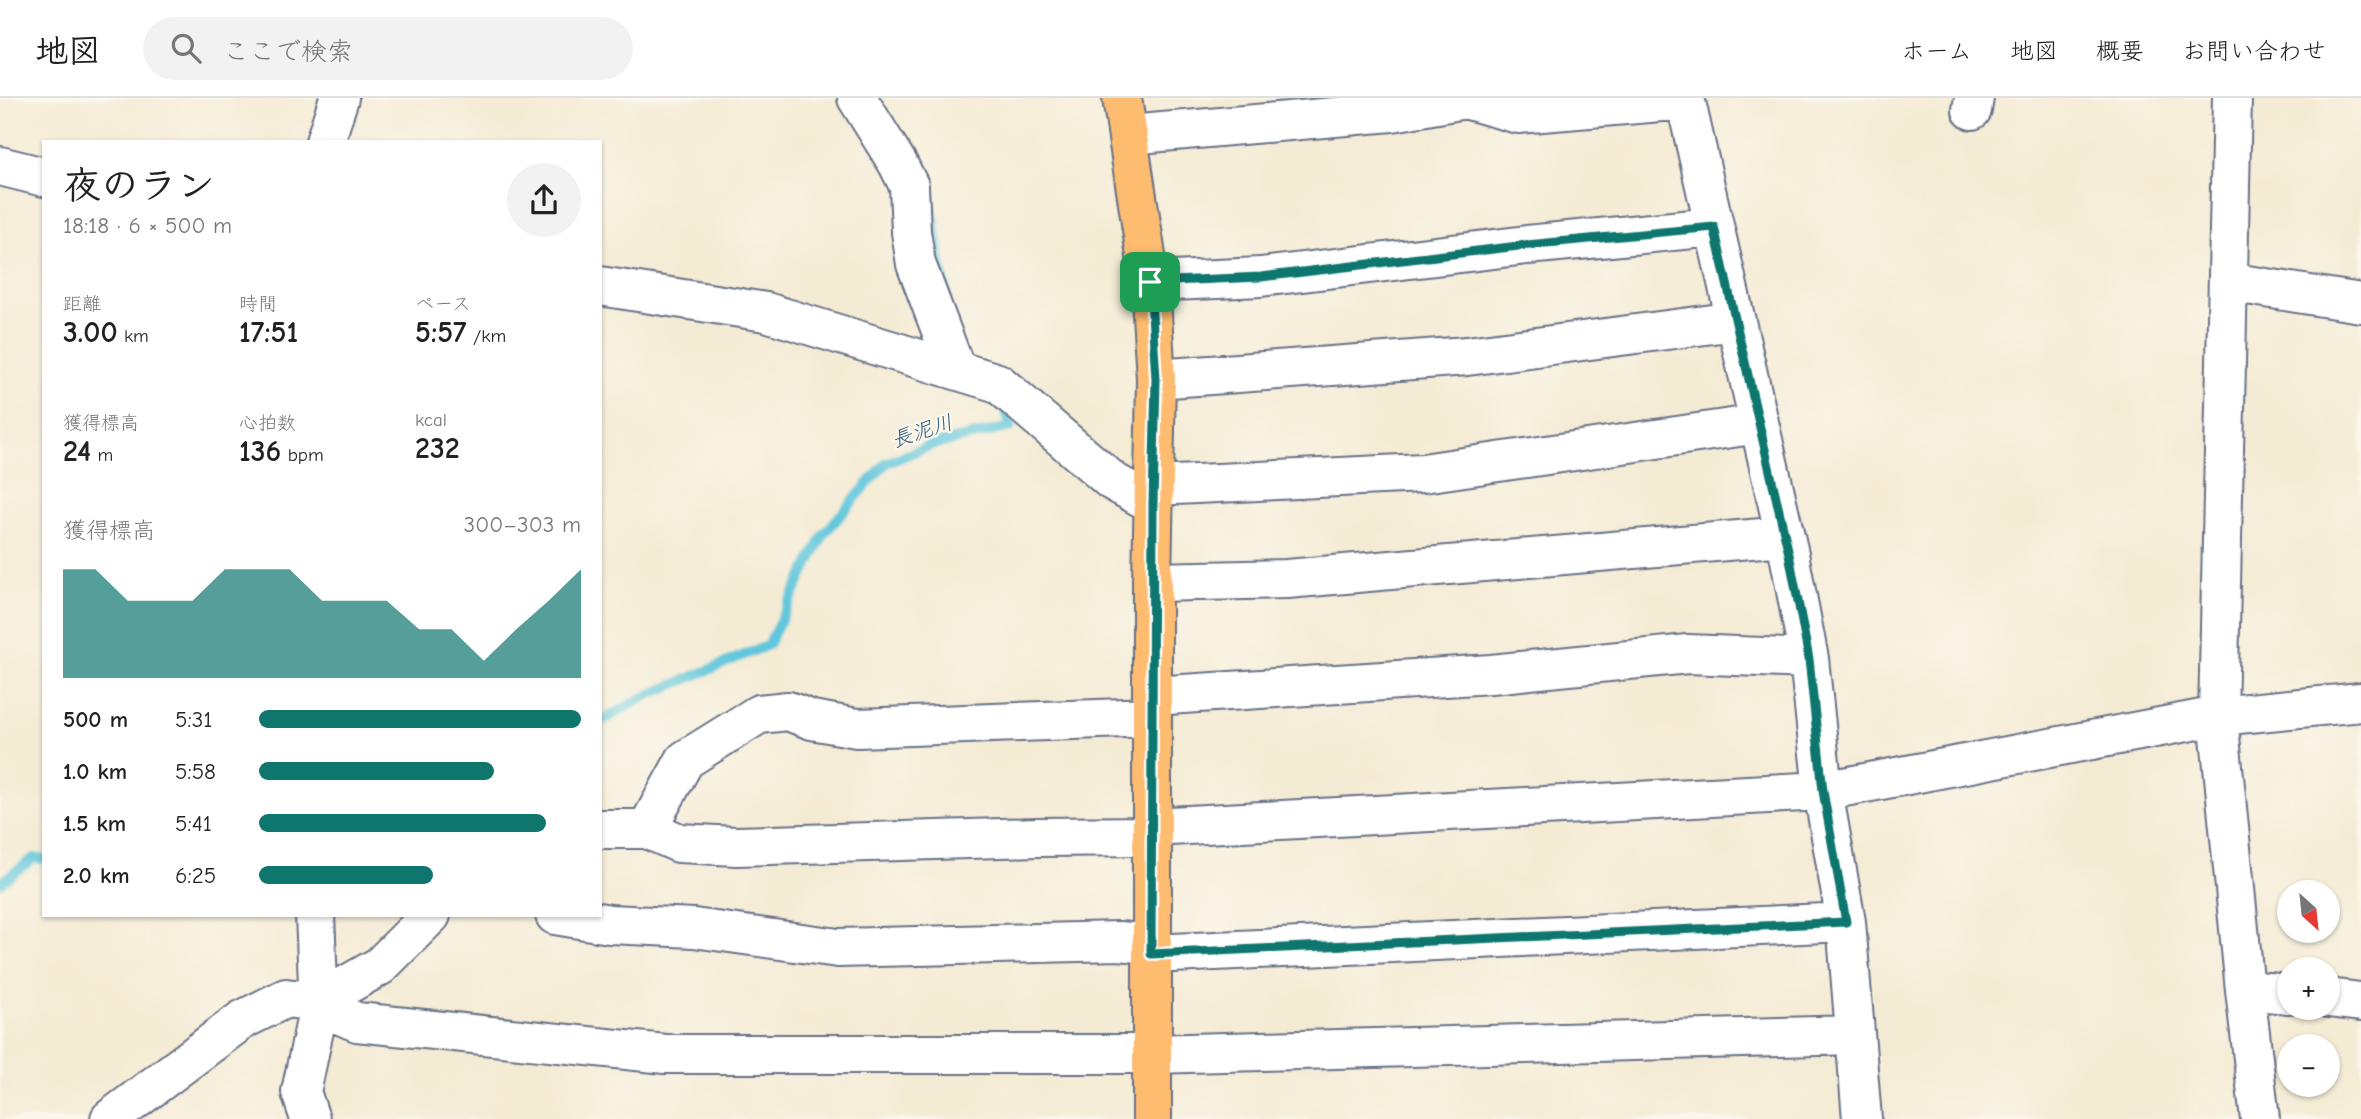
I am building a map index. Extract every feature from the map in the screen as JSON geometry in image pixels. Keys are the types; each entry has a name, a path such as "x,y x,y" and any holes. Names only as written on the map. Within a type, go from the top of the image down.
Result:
{"main road":[{"path":"1125,116 1150,282 1156,379 1152,582 1152,1119"}],"street":[{"path":"326,140 339,98"},
{"path":"857,98 909,186 911,232 916,264 956,370"},
{"path":"2232,98 2218,716 2260,1119"},
{"path":"1125,116 1392,112 1465,99 1518,114 1685,99 1785,536 1809,659 1823,791 1846,922 1862,1119"},
{"path":"0,166 42,176"},
{"path":"1150,282 1261,277 1527,245 1714,227"},
{"path":"2228,282 2361,303"},
{"path":"602,286 766,313 998,383 1112,481 1154,495 1423,473 1759,424"},
{"path":"1156,379 1467,356 1736,321"},
{"path":"1152,582 1287,579 1785,536"},
{"path":"647,829 685,760 759,714 788,711 812,720 857,728 1152,707 1688,654 1809,659"},
{"path":"602,829 647,829 679,842 736,846 1151,832 1823,791 2218,716 2361,702"},
{"path":"310,1119 301,1093 318,1004 315,917"},
{"path":"318,1004 380,966 429,917"},
{"path":"567,917 610,924 694,928 838,948 1119,941 1151,949 1846,922"},
{"path":"2245,990 2277,993"},
{"path":"110,1119 242,1020 286,998 318,1004 357,1022 665,1054 1152,1054 1855,1035"},
{"path":"2340,999 2361,1002"}],"waterway":[{"name":"長泥川","path":"923,180 929,192 947,298"},
{"name":"長泥川","path":"602,721 642,698 768,645 824,534 886,463 932,445 1011,427 1004,405"},
{"name":"長泥川","path":"0,883 34,858 42,859"}],"route":[{"path":"1714,227 1789,554 1809,659 1823,791 1846,922 1151,954 1156,379 1150,282 1261,277 1527,245 1714,227"}]}
